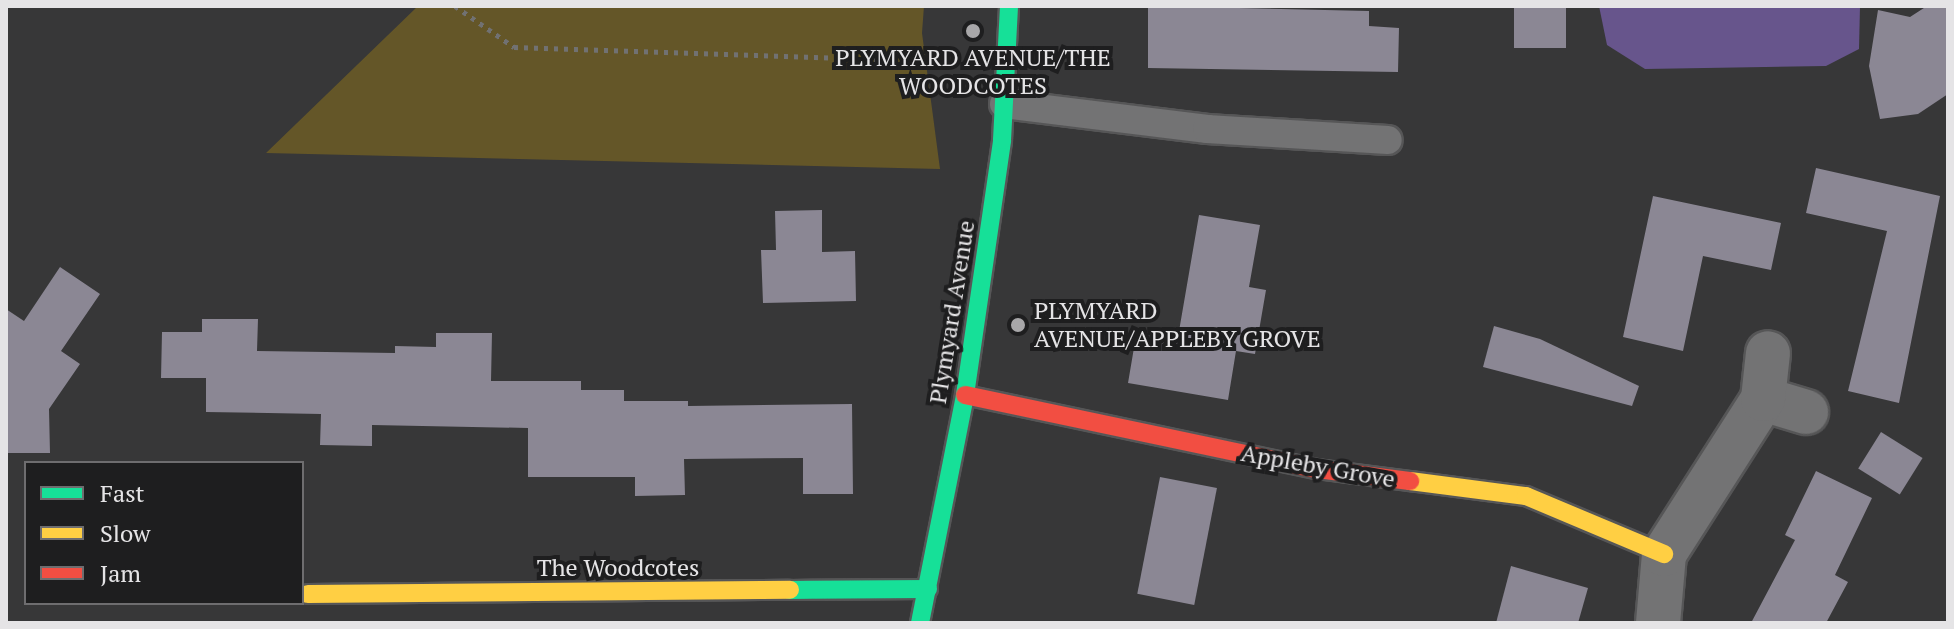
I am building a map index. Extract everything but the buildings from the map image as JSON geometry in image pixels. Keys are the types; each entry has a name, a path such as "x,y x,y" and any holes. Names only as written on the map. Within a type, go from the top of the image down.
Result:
{"street":[{"name":"Plymyard Avenue","path":"920,623 965,395 1004,104 1009,6"},
{"path":"1658,623 1664,554 1763,399 1768,353"},
{"name":"Appleby Grove","path":"965,395 1317,469 1526,496 1664,554"},
{"path":"1763,399 1806,412"},
{"name":"The Woodcotes","path":"308,594 928,589"}],"lane":[{"path":"1004,104 1207,129 1388,140"}],"path":[{"path":"455,6 514,47 1006,63"}],"shaded area":[{"path":"418,6 924,6 922,33 940,169 266,153"},
{"path":"1599,6 1860,6 1859,49 1826,66 1645,69 1607,45"}],"traffic: fast":[{"path":"920,623 965,395 1002,140 1009,6"},
{"path":"790,590 928,589"}],"traffic: slow":[{"path":"1410,481 1526,496 1664,554"},
{"path":"308,594 790,590"}],"traffic: jam":[{"path":"965,395 1317,469 1410,481"}],"place":[{"name":"PLYMYARD AVENUE/THE WOODCOTES","path":"973,31"},
{"name":"PLYMYARD AVENUE/APPLEBY GROVE","path":"1018,325"}]}
